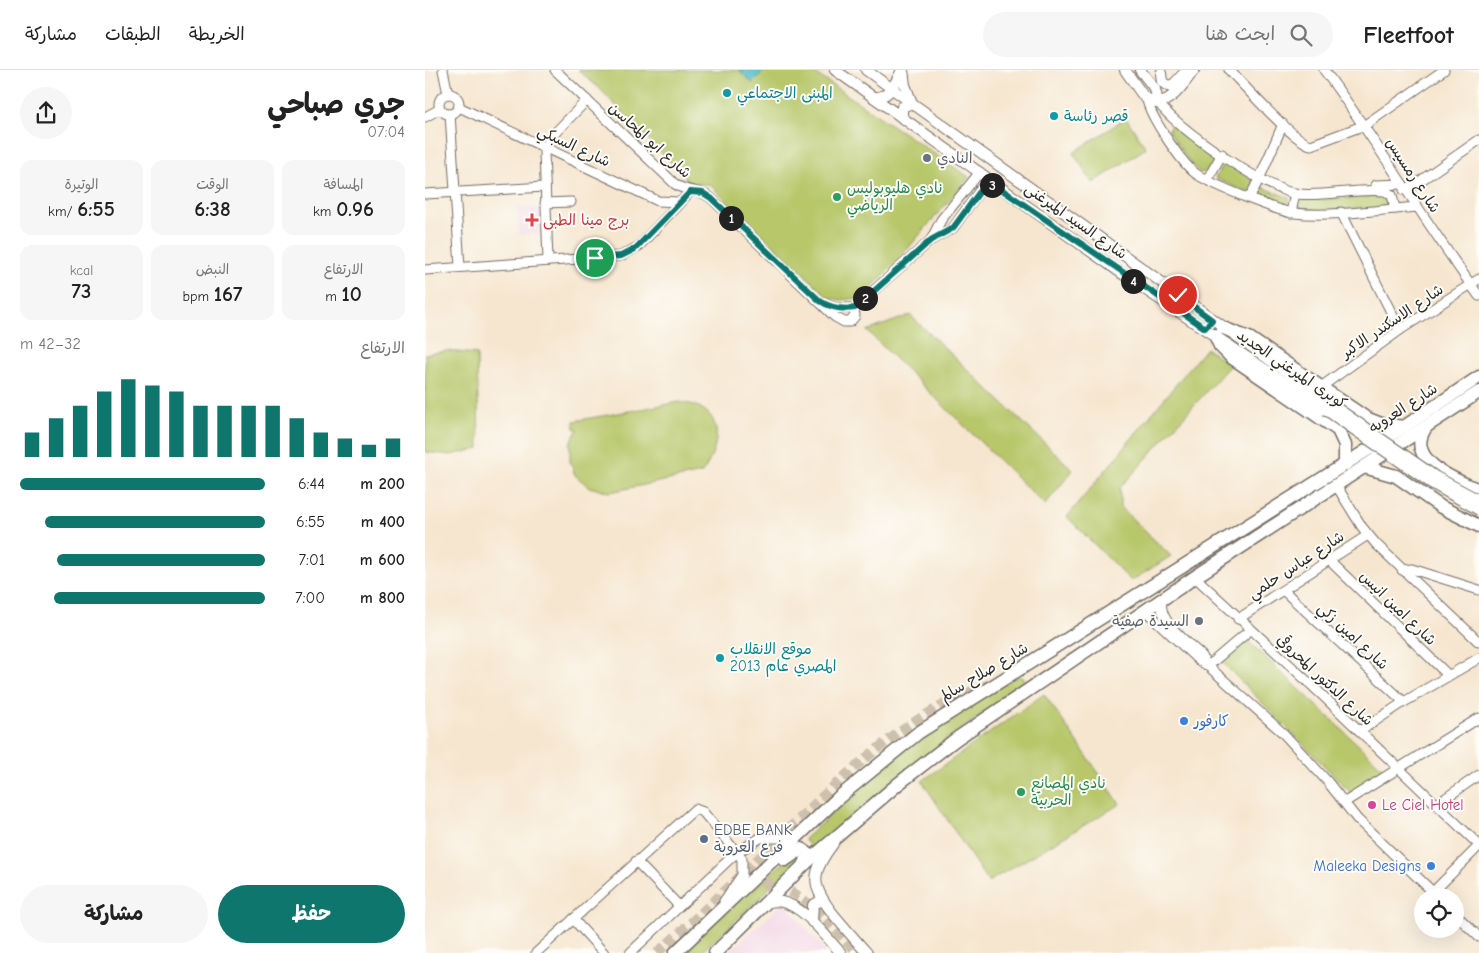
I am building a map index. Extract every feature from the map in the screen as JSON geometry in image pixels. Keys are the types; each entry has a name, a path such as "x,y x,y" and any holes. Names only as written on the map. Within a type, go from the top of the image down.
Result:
{"highway":[{"name":"شارع السيد الميرغنى","path":"1214,328 1249,338 1373,422 1405,427"},
{"name":"شارع السيد الميرغنى","path":"1214,328 1220,346 1231,356 1334,427 1341,435 1345,445 1345,465"},
{"name":"شارع العروبه","path":"1345,465 1479,377"},
{"name":"شارع العروبه","path":"1364,467 1479,392"},
{"path":"1334,427 1345,420 1351,407"},
{"path":"1426,427 1420,442 1421,452 1427,462"},
{"path":"1408,484 1406,474 1411,464 1417,461 1427,462 1479,490"},
{"name":"شارع صلاح سالم","path":"675,953 851,786 904,743 946,714 1026,666 1345,465"},
{"path":"715,953 806,863 941,750 1037,682 1364,467 1389,473 1441,507 1479,526"},
{"path":"1026,666 1037,682"},
{"path":"760,874 775,867 799,849 807,853 806,863"}],"main road":[{"name":"شارع السيد الميرغنى","path":"835,70 1134,282 1214,328"},
{"name":"شارع السيد الميرغنى","path":"866,70 1214,328"},
{"path":"873,97 884,96 892,89 903,70"},
{"path":"902,118 902,107 912,103 905,85 903,70"},
{"path":"1125,70 1153,99"},
{"path":"1141,72 1163,71 1162,82 1170,86 1189,70"},
{"path":"1153,99 1179,89 1194,70"},
{"path":"1141,72 1155,89 1153,99"},
{"name":"كوبرى الميرغني الجديد","path":"1214,328 1435,477 1479,500"},
{"name":"كوبرى الميرغني الجديد","path":"1214,328 1431,483 1479,510"},
{"path":"842,832 823,857 817,872 816,888 822,900 867,953"},
{"path":"766,903 776,900 786,901 812,922 841,953"},
{"path":"812,922 813,905 822,900"}],"street":[{"path":"443,70 448,94"},
{"path":"1229,70 1283,124 1304,142 1311,145 1365,126 1444,70"},
{"name":"شارع رمسيس","path":"1327,71 1365,126 1417,208 1479,296"},
{"name":"شارع ابو المحاسن","path":"559,72 675,184 690,192 707,195 820,301 841,313"},
{"path":"440,109 450,114 457,111 459,107 458,99 448,94"},
{"path":"440,109 441,98 448,94"},
{"path":"1153,99 1171,118 1222,154 1260,177 1295,193 1385,191 1392,196 1395,209"},
{"path":"1153,99 1150,108 1185,163 1207,180 1291,213 1417,208"},
{"path":"1153,99 1260,177 1284,186 1304,190 1413,186 1478,141"},
{"path":"548,262 543,158 545,148 551,138 587,100"},
{"name":"شارع السبكي","path":"459,107 658,201 680,202"},
{"path":"425,117 440,109"},
{"path":"450,114 460,267"},
{"path":"1161,126 1171,118"},
{"path":"1250,197 1283,124"},
{"path":"1207,180 1222,154"},
{"path":"931,240 941,220 980,172"},
{"path":"855,308 855,316 847,322 841,313 855,308 931,240 956,225 981,190 989,185 998,185"},
{"path":"425,194 545,187"},
{"path":"425,270 611,258 626,254 639,246 690,192"},
{"path":"1291,213 1295,193"},
{"path":"545,203 571,202"},
{"path":"1341,212 1400,330"},
{"name":"شارع الاسكندر الاكبر","path":"1321,387 1400,330 1479,279"},
{"path":"1336,485 1369,535 1402,570 1479,642"},
{"name":"شارع عباس حلمي","path":"1238,619 1369,535"},
{"name":"شارع امين انيس","path":"1329,560 1447,675"},
{"path":"1402,570 1412,569 1479,590"},
{"name":"شارع الدكتور المحروقي","path":"1195,577 1399,767 1479,846"},
{"name":"شارع امين زكي","path":"1283,590 1404,702"},
{"path":"1162,600 1161,607 1164,618 1202,656 1207,664 1283,734 1346,803 1357,811 1433,888"},
{"path":"1146,611 1198,660 1207,664"},
{"path":"1207,664 1250,630"},
{"path":"1360,731 1447,675 1479,658"},
{"path":"1346,803 1399,767 1479,718"},
{"path":"1437,804 1479,775"},
{"path":"536,953 695,809 703,812 738,852 743,862 742,875 715,914"},
{"path":"630,953 721,865 738,852 760,838 784,838 802,834"},
{"path":"1441,888 1479,846"},
{"path":"636,861 679,906"},
{"path":"1464,915 1479,929"},
{"path":"573,919 604,953"},
{"path":"1464,923 1479,937"}],"shaded area":[{"name":"برج مينا الطبى","path":"544,207 545,233 519,235 518,208"},
{"path":"784,902 827,953 728,953"}],"green space":[{"name":"نادي هليوبوليس الرياضي","path":"578,70 810,70 969,177 894,265 861,298 840,300 828,297 709,184 691,184 600,89"},
{"path":"1126,118 1146,148 1093,183 1073,153"},
{"path":"1175,125 1214,155 1213,163 1205,172 1200,173 1188,160 1169,131 1170,126"},
{"path":"1225,161 1255,182 1248,193 1215,178"},
{"path":"1262,187 1290,198 1286,208 1257,197"},
{"path":"1389,197 1390,205 1387,207 1302,211 1298,207 1302,200"},
{"path":"910,315 1073,470 1045,505 867,331"},
{"path":"1206,348 1230,365 1120,488 1120,507 1171,556 1131,581 1067,517"},
{"path":"447,351 477,354 479,449 450,455 425,452 425,354"},
{"path":"679,402 692,404 708,413 716,429 715,447 702,473 610,492 589,487 575,475 570,461 570,443 578,429 575,429 574,421"},
{"path":"1245,638 1386,771 1351,793 1220,660"},
{"path":"1017,676 1024,678 1023,685 915,764 813,850 804,839 898,755 949,716"},
{"name":"نادي المصانع الحربية","path":"1044,694 1120,804 988,882 922,781"},
{"path":"796,852 801,856 760,898 700,953 679,953"}],"water":[{"path":"739,70 765,70 752,83"}],"tunnel":[{"path":"657,953 724,892 821,798 884,744 917,720 952,700 990,684"},
{"path":"747,882 765,883 796,895 822,916 857,953"}],"place":[{"name":"المبنى الاجتماعي","path":"727,93"},
{"name":"قصر رئاسة","path":"1054,116"},
{"name":"النادي","path":"927,158"},
{"name":"نادي هليوبوليس الرياضي","path":"837,197"},
{"name":"برج مينا الطبى","path":"532,220"},
{"name":"السيدة صفية","path":"1199,621"},
{"name":"موقع الانقلاب المصري عام 2013","path":"720,658"},
{"name":"كارفور","path":"1184,721"},
{"name":"نادي المصانع الحربية","path":"1021,792"},
{"name":"Le Ciel Hotel","path":"1372,805"},
{"name":"EDBE BANK فرع العروبة","path":"704,839"},
{"name":"Maleeka Designs","path":"1431,866"}],"route":[{"path":"595,258 616,257 631,252 690,192 698,192 711,198 820,301 836,308 855,308 931,240 953,228 981,190 989,185 998,185 1134,282 1205,328 1212,320 1178,295"}]}
